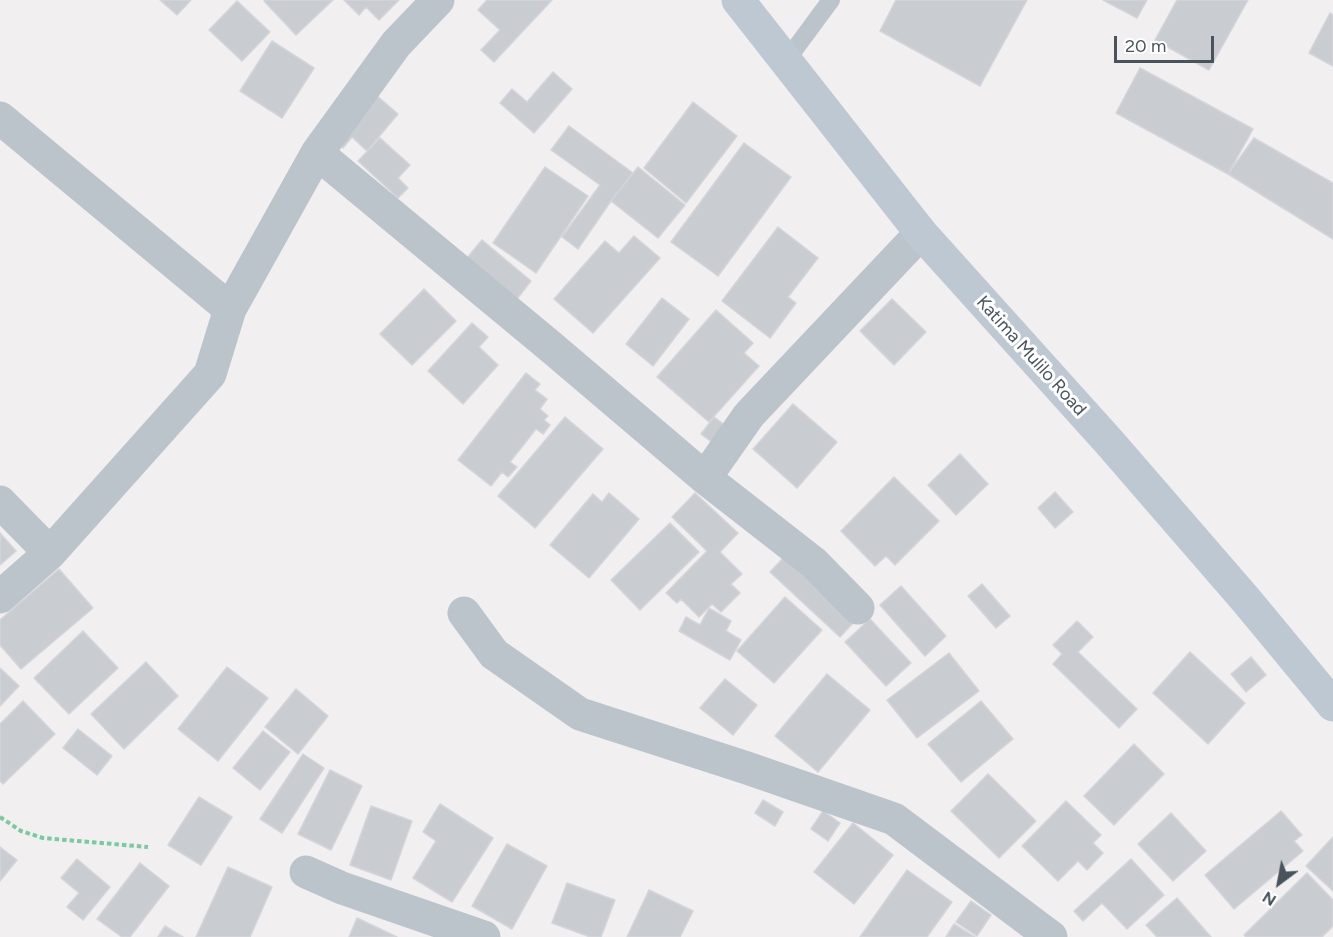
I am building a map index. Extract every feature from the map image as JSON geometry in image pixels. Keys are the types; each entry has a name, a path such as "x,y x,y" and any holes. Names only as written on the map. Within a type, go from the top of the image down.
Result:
{"main road":[{"name":"Katima Mulilo Road","path":"738,0 921,233 1110,443 1246,600 1333,705"}],"street":[{"path":"0,597 50,553 210,374 230,309 317,153 396,44 438,0"},
{"path":"0,118 230,309"},
{"path":"317,153 705,478 814,563 858,608"},
{"path":"705,478 750,415 921,233"},
{"path":"0,502 50,553"},
{"path":"464,613 494,654 580,714 894,819 1051,937"},
{"path":"306,872 342,888 484,937"}],"lane":[{"path":"786,61 831,0"}],"path":[{"path":"0,817 21,831 43,838 148,847"}],"building":[{"path":"160,0 191,0 177,15"},
{"path":"265,0 333,0 296,35"},
{"path":"344,0 399,0 379,20 366,7 359,15"},
{"path":"487,0 552,0 494,62 481,50 500,30 478,10"},
{"path":"896,0 1027,0 980,86 880,31"},
{"path":"1103,0 1147,0 1137,18"},
{"path":"1177,0 1248,0 1209,70 1155,40"},
{"path":"237,1 270,32 242,61 209,30"},
{"path":"1330,13 1333,15 1333,66 1309,53"},
{"path":"272,41 314,68 282,118 240,91"},
{"path":"1140,68 1253,129 1228,174 1116,113"},
{"path":"553,72 572,89 534,133 500,103 512,89 527,102"},
{"path":"376,95 398,114 367,151 352,137 343,148 334,140"},
{"path":"693,102 737,136 686,203 644,168"},
{"path":"569,126 633,173 578,249 562,237 600,185 551,150"},
{"path":"380,138 410,165 398,178 408,188 398,198 358,161"},
{"path":"1254,138 1333,183 1333,239 1228,174"},
{"path":"744,143 791,177 718,276 671,242"},
{"path":"545,167 588,196 536,273 493,243"},
{"path":"638,167 685,205 658,238 611,201"},
{"path":"778,227 818,258 788,297 796,303 770,338 722,301"},
{"path":"634,236 660,258 593,333 554,299 605,241 619,253"},
{"path":"482,240 531,281 517,299 467,258"},
{"path":"424,289 456,321 412,365 380,334"},
{"path":"662,298 689,319 653,366 626,344"},
{"path":"892,299 926,332 894,365 860,331"},
{"path":"716,310 753,343 744,353 759,366 709,422 657,377"},
{"path":"472,323 488,337 479,347 498,365 463,404 428,371"},
{"path":"526,373 540,384 535,390 547,399 540,409 548,416 544,420 550,425 543,434 536,429 510,462 517,467 508,477 502,472 491,486 458,460"},
{"path":"793,404 837,442 797,488 753,449"},
{"path":"565,417 603,449 535,528 498,496"},
{"path":"714,417 726,426 713,443 701,434"},
{"path":"960,454 988,484 956,515 928,485"},
{"path":"894,477 939,521 895,565 886,556 875,566 841,531"},
{"path":"1055,492 1073,512 1055,528 1038,508"},
{"path":"609,493 639,519 589,578 550,545 593,494 602,502"},
{"path":"695,493 738,533 720,552 742,574 731,584 740,593 721,612 712,604 699,617 681,599 677,603 666,593 707,551 672,517"},
{"path":"670,523 699,552 640,610 611,580"},
{"path":"0,533 16,551 0,565"},
{"path":"786,555 856,620 840,637 770,572"},
{"path":"59,569 93,608 21,669 0,645 0,620"},
{"path":"982,584 1010,616 996,628 968,596"},
{"path":"901,586 946,636 925,656 880,605"},
{"path":"785,597 822,630 774,683 737,651"},
{"path":"709,608 731,621 726,631 741,640 730,660 679,631 686,617 700,625"},
{"path":"870,619 911,663 886,686 845,642"},
{"path":"1077,621 1093,637 1078,652 1137,709 1119,728 1053,664 1062,654 1053,645"},
{"path":"83,631 118,668 69,714 34,678"},
{"path":"1190,652 1245,703 1208,744 1153,693"},
{"path":"949,653 979,691 917,738 887,700"},
{"path":"1251,657 1266,675 1246,692 1231,674"},
{"path":"146,662 178,696 124,749 91,714"},
{"path":"227,667 268,698 218,761 178,729"},
{"path":"0,668 19,686 0,706"},
{"path":"827,674 870,710 818,772 775,736"},
{"path":"725,679 757,705 733,735 700,708"},
{"path":"296,689 328,716 298,754 265,727"},
{"path":"23,701 55,734 3,784 0,781 0,724"},
{"path":"981,701 1013,739 961,782 928,744"},
{"path":"78,729 112,756 97,775 63,748"},
{"path":"263,731 290,752 260,790 233,768"},
{"path":"1134,744 1164,774 1114,825 1084,796"},
{"path":"303,754 324,768 282,833 260,819"},
{"path":"330,770 362,786 331,850 298,834"},
{"path":"988,774 1036,821 999,858 951,811"},
{"path":"199,797 232,817 201,865 168,845"},
{"path":"763,800 783,812 775,826 755,813"},
{"path":"1066,801 1101,835 1093,843 1103,853 1087,870 1078,861 1058,881 1022,846"},
{"path":"440,804 493,838 452,902 413,878 436,841 423,832"},
{"path":"371,806 412,821 391,880 350,865"},
{"path":"823,811 840,823 828,841 811,829"},
{"path":"1281,811 1302,835 1294,841 1303,851 1234,909 1205,875"},
{"path":"1171,813 1206,851 1173,881 1138,844"},
{"path":"853,823 893,855 854,904 814,872"},
{"path":"1333,837 1333,891 1306,866"},
{"path":"507,844 547,866 512,929 472,906"},
{"path":"0,847 17,860 0,881"},
{"path":"77,859 110,887 83,920 67,907 79,893 61,878"},
{"path":"1131,859 1164,895 1127,929 1102,903 1083,921 1074,911"},
{"path":"140,863 169,886 130,937 122,937 97,919"},
{"path":"228,867 272,887 250,937 196,937"},
{"path":"907,870 952,902 927,937 860,937"},
{"path":"1307,873 1333,900 1333,926 1322,937 1246,937 1244,935"},
{"path":"567,883 615,900 601,937 590,937 552,923"},
{"path":"649,890 693,911 680,937 627,937"},
{"path":"1177,898 1211,937 1157,937 1146,925"},
{"path":"971,901 991,915 977,936 956,922"},
{"path":"357,918 397,937 349,937"},
{"path":"954,924 975,937 946,937"},
{"path":"165,926 183,937 158,937"}]}
